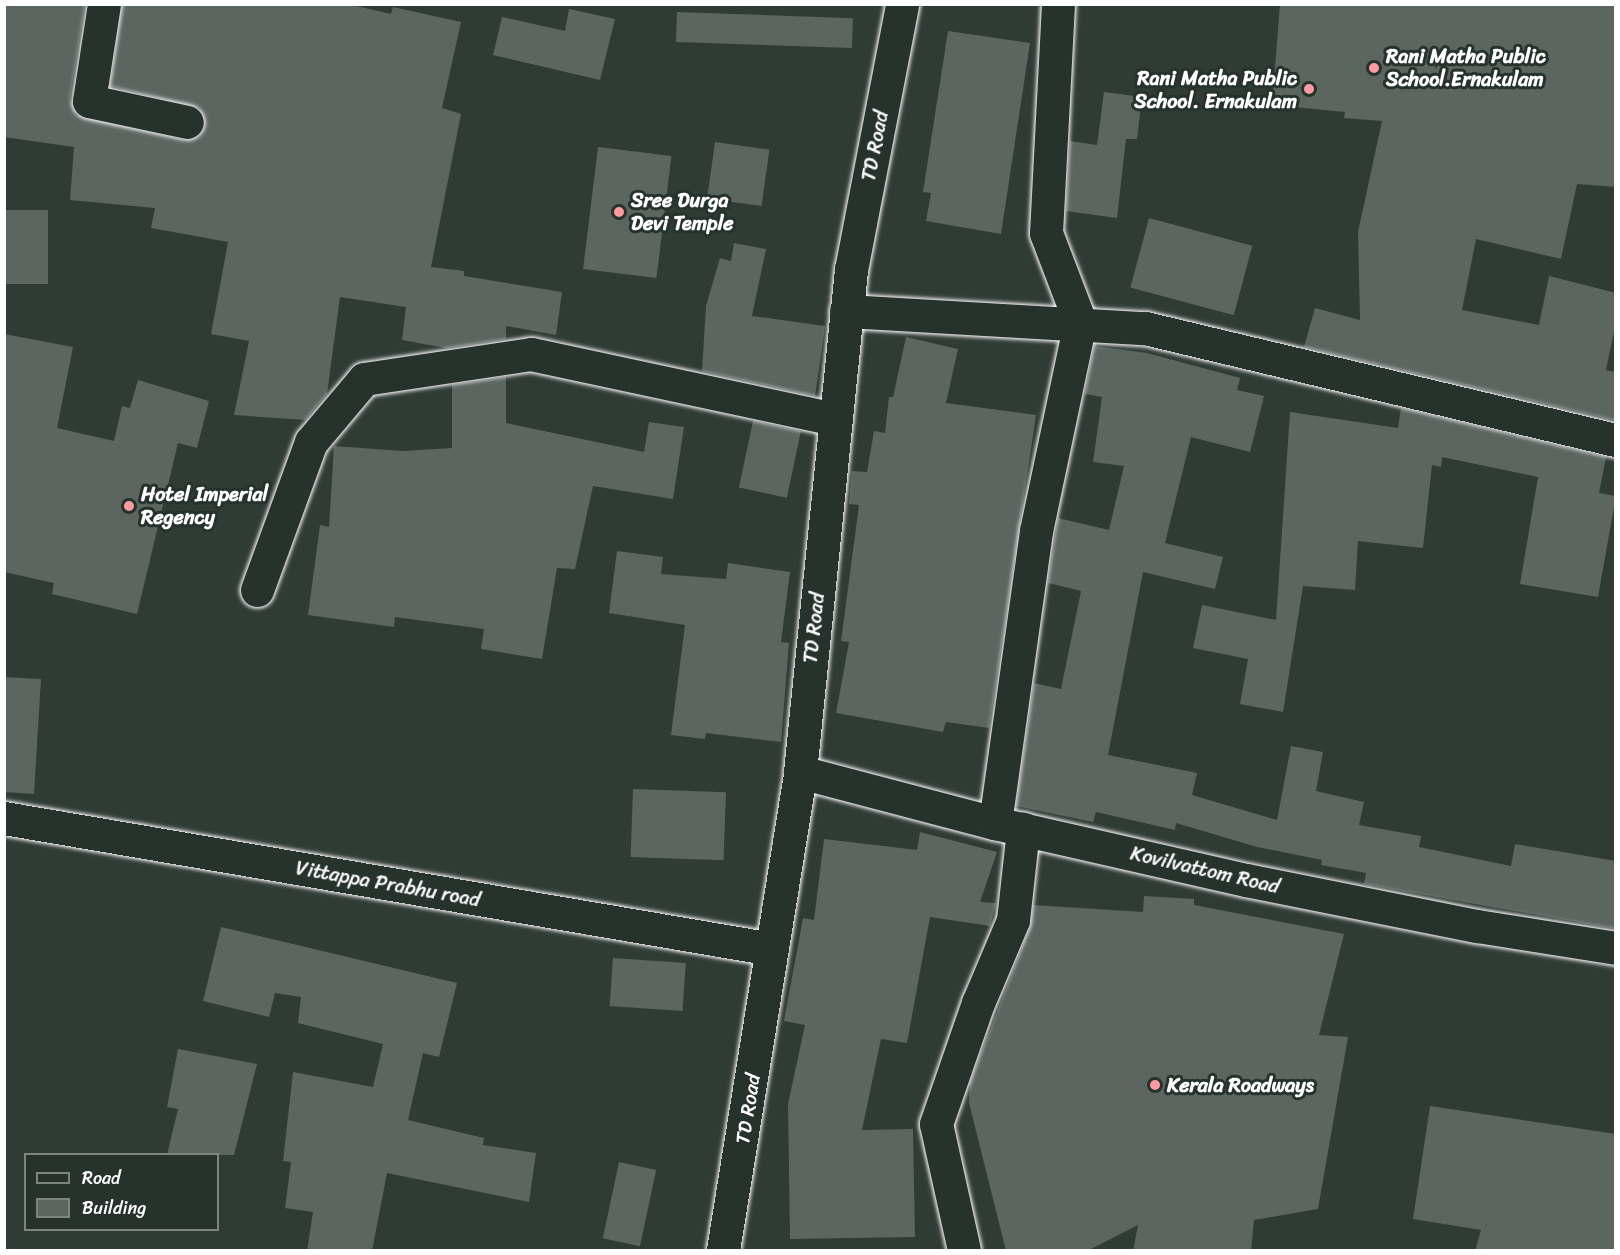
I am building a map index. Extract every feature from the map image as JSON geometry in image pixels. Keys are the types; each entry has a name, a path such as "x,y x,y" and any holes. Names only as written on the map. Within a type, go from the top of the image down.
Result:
{"street":[{"path":"104,4 88,101 187,122"},
{"name":"TD Road","path":"723,1251 800,772 846,311 902,4"},
{"path":"964,1251 936,1124 978,1003 1013,921 1009,826 1036,531 1080,322 1046,233 1058,4"},
{"path":"846,311 1080,322 1145,328 1616,440"},
{"path":"257,590 311,442 364,379 531,354 835,419"},
{"name":"Kovilvattom Road","path":"800,772 1009,826 1420,915 1616,948"},
{"name":"Vittappa Prabhu road","path":"4,818 772,949"}],"building":[{"path":"4,4 85,4 70,98 76,115 184,140 200,135 205,126 199,108 110,86 122,4 348,4 391,14 393,7 461,22 442,108 461,114 431,267 464,271 464,276 562,292 556,335 506,326 506,339 447,348 429,345 402,340 406,307 340,297 327,394 305,420 234,415 249,341 211,334 228,242 151,228 155,208 70,200 74,147 4,137"},
{"path":"1280,4 1616,4 1616,187 1577,184 1561,259 1476,239 1462,310 1539,325 1549,276 1616,293 1616,322 1606,370 1616,372 1614,420 1304,347 1315,308 1360,320 1358,232 1382,121 1344,118 1345,112 1272,105"},
{"path":"569,9 615,19 600,80 493,55 502,17 565,31"},
{"path":"677,12 853,18 852,48 676,42"},
{"path":"948,31 1030,43 1001,234 926,221 931,193 923,192"},
{"path":"1104,92 1142,97 1137,139 1126,139 1117,218 1066,211 1070,141 1097,145"},
{"path":"715,142 769,150 762,206 707,198"},
{"path":"598,147 671,156 656,278 583,269"},
{"path":"4,210 48,210 48,284 4,284"},
{"path":"1149,218 1252,246 1234,315 1130,288"},
{"path":"734,243 766,249 752,316 825,326 815,396 702,371 706,306 720,258 731,261"},
{"path":"4,334 73,347 57,428 114,441 122,406 130,408 138,380 209,401 197,448 178,443 137,614 52,594 54,583 4,572"},
{"path":"906,337 958,349 946,403 1036,415 989,728 946,722 943,732 836,713 849,642 841,641 859,505 849,504 852,471 867,472 874,431 885,433 889,397 893,397"},
{"path":"1094,346 1147,353 1240,378 1237,390 1264,396 1250,452 1191,437 1165,543 1223,557 1215,589 1143,572 1108,755 1197,773 1192,795 1277,820 1291,746 1323,752 1316,791 1364,802 1359,825 1421,836 1419,847 1511,866 1515,844 1616,861 1616,929 1364,884 1366,873 1321,865 1322,860 1257,847 1176,823 1175,830 1096,812 1093,822 1016,806 1034,683 1061,689 1081,591 1048,583 1058,518 1109,530 1124,466 1093,462 1102,397 1085,394"},
{"path":"506,377 506,423 644,452 649,422 684,427 673,499 593,486 575,569 557,568 542,659 481,649 484,629 395,617 394,627 308,615 320,525 329,527 334,446 403,451 452,448 452,385"},
{"path":"1401,408 1606,457 1599,493 1616,496 1598,597 1520,584 1538,477 1442,457 1441,467 1432,465 1423,548 1358,541 1355,590 1303,586 1283,712 1240,704 1248,659 1193,648 1202,605 1276,620 1290,412 1398,428"},
{"path":"753,421 801,431 787,498 739,488"},
{"path":"617,551 663,557 661,574 726,579 728,563 790,572 781,642 789,643 781,742 706,733 705,739 671,735 685,625 609,613"},
{"path":"4,677 41,679 34,794 4,792"},
{"path":"633,789 726,792 724,860 631,857"},
{"path":"920,832 997,852 980,902 996,903 990,926 930,917 907,1043 881,1039 862,1130 913,1129 915,1237 790,1239 788,1104 805,1025 784,1021 803,918 814,920 824,839 917,850"},
{"name":"Kerala Roadways","path":"1144,896 1194,899 1194,905 1344,934 1319,1035 1348,1037 1318,1209 1254,1220 1251,1251 1133,1251 1138,1225 1087,1251 1006,1251 969,1103 970,1082 1030,927 1033,905 1143,912"},
{"path":"221,927 457,983 439,1057 423,1053 408,1120 484,1138 483,1145 536,1153 529,1202 387,1173 372,1251 307,1251 313,1212 285,1208 291,1162 283,1161 293,1072 373,1087 383,1044 298,1023 301,997 275,993 269,1017 203,1001"},
{"path":"613,958 686,963 682,1011 610,1006"},
{"path":"178,1049 257,1064 234,1155 167,1153 178,1109 167,1107"},
{"path":"1430,1106 1616,1134 1616,1251 1475,1251 1481,1230 1413,1219"},
{"path":"619,1162 656,1170 640,1246 603,1238"}],"place":[{"name":"Rani Matha Public School.Ernakulam","path":"1374,68"},
{"name":"Rani Matha Public School. Ernakulam","path":"1309,89"},
{"name":"Sree Durga Devi Temple","path":"619,212"},
{"name":"Hotel Imperial Regency","path":"129,506"},
{"name":"Kerala Roadways","path":"1155,1085"}]}
